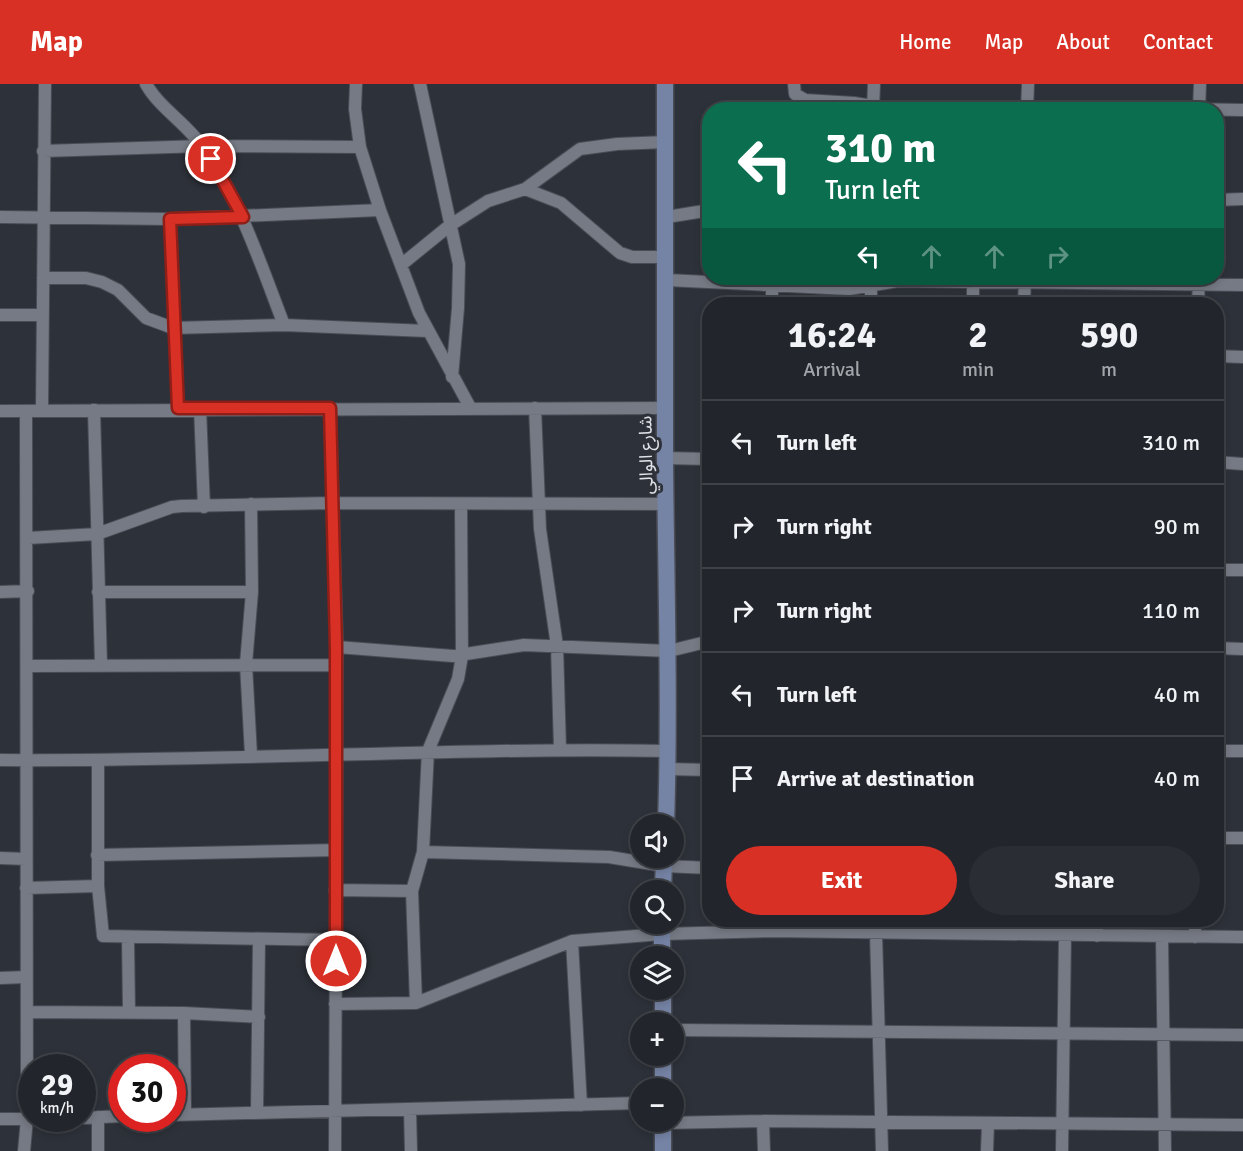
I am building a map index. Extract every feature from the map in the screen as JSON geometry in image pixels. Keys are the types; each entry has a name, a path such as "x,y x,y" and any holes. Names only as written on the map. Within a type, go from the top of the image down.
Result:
{"main road":[{"name":"شارع الوالي","path":"665,84 667,217 665,458 669,651 666,814"},
{"path":"663,1132 663,1151"}],"street":[{"path":"42,410 45,84"},
{"path":"146,84 158,101 185,124 226,181 243,217 284,326"},
{"path":"356,84 355,109 360,147 380,210 427,331 471,409"},
{"path":"420,84 459,264 459,308 452,378"},
{"path":"794,84 795,94 805,100 824,102"},
{"path":"873,102 874,84"},
{"path":"1028,84 1028,102"},
{"path":"1199,102 1200,84"},
{"path":"1224,110 1243,110"},
{"path":"401,266 449,226 488,201 525,189 580,149 617,144 666,142"},
{"path":"44,152 203,146 360,147"},
{"path":"525,189 561,203 620,253 632,257 667,257"},
{"path":"1224,200 1243,199"},
{"path":"0,217 170,219 380,210"},
{"path":"667,217 702,211"},
{"path":"170,219 178,408"},
{"path":"43,278 86,278 102,282 118,290 153,322 173,328 284,326 427,331"},
{"path":"667,280 702,281"},
{"path":"1224,283 1243,285"},
{"path":"798,285 849,289 860,285"},
{"path":"0,315 42,315"},
{"path":"1224,356 1243,357"},
{"path":"0,411 178,408 665,408"},
{"path":"200,408 204,507"},
{"path":"330,408 336,647 335,1151"},
{"path":"535,408 538,505 557,646 560,749"},
{"path":"94,410 101,665"},
{"path":"26,411 28,1054"},
{"path":"665,458 702,459"},
{"path":"1224,463 1243,464"},
{"path":"28,538 97,534 172,507 332,503 666,504"},
{"path":"250,504 252,592 246,664 251,755"},
{"path":"416,1003 411,891 423,852 428,751 458,679 462,656 461,505"},
{"path":"1224,570 1243,570"},
{"path":"0,591 27,591"},
{"path":"99,592 252,592"},
{"path":"336,647 462,656 505,647 557,646 669,651 702,643"},
{"path":"1224,648 1243,649"},
{"path":"28,666 336,665"},
{"path":"0,760 98,762 251,755 560,749 668,751"},
{"path":"1224,751 1243,751"},
{"path":"98,762 100,933 106,937 128,939 336,940"},
{"path":"668,769 702,770"},
{"path":"1224,838 1243,838"},
{"path":"98,855 336,850"},
{"path":"423,852 630,859"},
{"path":"0,858 26,859"},
{"path":"684,865 702,867"},
{"path":"26,888 98,886"},
{"path":"335,890 411,891"},
{"path":"684,928 716,927"},
{"path":"836,927 1065,936 1243,938"},
{"path":"1097,927 1097,936"},
{"path":"1195,927 1195,937"},
{"path":"868,928 879,1032 882,1151"},
{"path":"335,1004 416,1003 572,941 630,933"},
{"path":"1062,1151 1065,936"},
{"path":"1162,937 1165,1151"},
{"path":"128,939 129,1011"},
{"path":"258,1113 259,940"},
{"path":"572,941 581,1105"},
{"path":"0,978 26,977"},
{"path":"27,1012 129,1011 258,1017"},
{"path":"182,1054 184,1013"},
{"path":"684,1030 1243,1035"},
{"path":"186,1114 630,1103"},
{"path":"410,1110 411,1151"},
{"path":"98,1151 98,1117 108,1117"},
{"path":"0,1119 18,1119"},
{"path":"763,1121 764,1151"},
{"path":"684,1123 763,1121 1243,1125"},
{"path":"987,1151 988,1124"},
{"path":"24,1151 27,1132"}],"route":[{"path":"211,159 226,181 243,217 170,219 178,408 330,408 336,647 336,961"}]}
